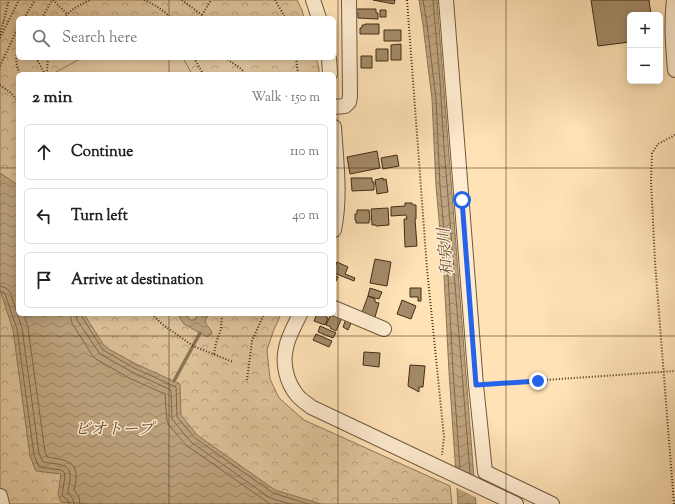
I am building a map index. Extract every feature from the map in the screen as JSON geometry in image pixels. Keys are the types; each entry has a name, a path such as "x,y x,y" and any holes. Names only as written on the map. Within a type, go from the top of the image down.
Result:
{"street":[{"path":"313,0 318,16"},
{"path":"336,108 345,106 349,102 350,96 349,0"},
{"path":"446,0 484,472 552,504"},
{"path":"674,0 672,41 675,70"},
{"path":"329,60 330,72"},
{"path":"336,162 338,197 336,218"},
{"path":"336,309 384,329"},
{"path":"299,316 285,349 286,374 297,394 311,407 445,466 482,488 516,504"},
{"path":"0,496 2,504"}],"path":[{"path":"0,37 10,0"},
{"path":"0,37 19,0"},
{"path":"25,16 35,0"},
{"path":"43,16 52,0 67,14 91,0"},
{"path":"144,0 156,6 168,16"},
{"path":"182,0 202,15 211,0"},
{"path":"275,0 284,16"},
{"path":"407,0 427,261 444,437 445,466"},
{"path":"0,66 16,32"},
{"path":"16,60 19,72"},
{"path":"37,60 45,72"},
{"path":"46,72 48,60"},
{"path":"195,60 202,72"},
{"path":"228,60 244,72"},
{"path":"296,60 298,72"},
{"path":"0,85 16,99"},
{"path":"674,504 663,372 651,181 652,152 658,144 675,134"},
{"path":"154,316 162,324 193,346 233,362"},
{"path":"214,354 216,342 221,329 222,316"},
{"path":"247,380 252,341 263,316"},
{"path":"476,385 675,371"}],"green space":[{"path":"0,0 297,0 304,16 16,16 16,60 317,60 319,72 16,72 16,316 280,316 267,350 270,379 279,398 304,420 450,486 452,504 0,504"},
{"path":"78,60 184,60 191,72 56,72"}],"water":[{"name":"和泉川","path":"419,0 437,0 476,504 458,504 444,275 436,186 432,99"},
{"name":"ビオトープ","path":"0,173 16,184 16,316 85,316 105,347 136,364 180,384 181,415 197,435 275,490 321,504 91,504 61,502 58,495 61,474 36,471 30,456 13,330 0,290"},
{"path":"187,316 190,320 194,320 197,316 208,316 205,321 212,333 211,335 207,337 184,324 179,317"}],"pier":[{"path":"453,467 476,477 477,498 455,487"}],"building":[{"path":"373,0 395,0 394,4"},
{"path":"591,0 649,0 651,12 627,12 627,42 598,46"},
{"path":"356,9 376,9 378,19 358,18"},
{"path":"380,10 386,10 386,17 380,17"},
{"path":"379,24 379,34 360,34 360,28 362,28 362,25"},
{"path":"384,30 401,30 401,41 384,41"},
{"path":"401,44 401,60 391,60 391,45"},
{"path":"376,49 388,49 388,61 376,61"},
{"path":"361,56 372,56 372,68 361,68"},
{"path":"377,151 380,168 350,174 347,157"},
{"path":"397,155 399,166 383,169 381,158"},
{"path":"351,178 372,178 372,182 374,182 374,190 352,191"},
{"path":"383,178 383,180 386,179 388,192 377,194 375,180"},
{"path":"405,203 412,203 413,205 416,205 415,219 417,246 405,247 404,219 407,219 406,215 391,216 391,207 405,206"},
{"path":"388,208 389,225 372,225 371,209"},
{"path":"357,210 369,210 369,223 356,223 355,214 357,214"},
{"path":"375,259 391,262 387,286 370,283"},
{"path":"337,262 348,267 345,274 355,278 354,281 336,274"},
{"path":"370,288 382,292 379,299 368,296"},
{"path":"410,288 421,288 421,301 418,301 418,297 410,297"},
{"path":"368,296 375,299 375,302 379,303 375,317 361,315"},
{"path":"402,300 416,306 411,319 397,314"},
{"path":"316,316 326,316 328,318 325,325 314,321"},
{"path":"330,316 342,318 336,331 326,325"},
{"path":"346,319 352,321 348,330 343,327"},
{"path":"320,326 336,333 333,338 318,332"},
{"path":"316,334 332,341 329,347 313,340"},
{"path":"364,352 380,353 379,367 363,365"},
{"path":"410,365 425,366 423,387 419,387 419,392 408,386"}],"waterway":[{"path":"174,381 200,333"}],"route":[{"path":"462,200 476,385 538,381"}]}
